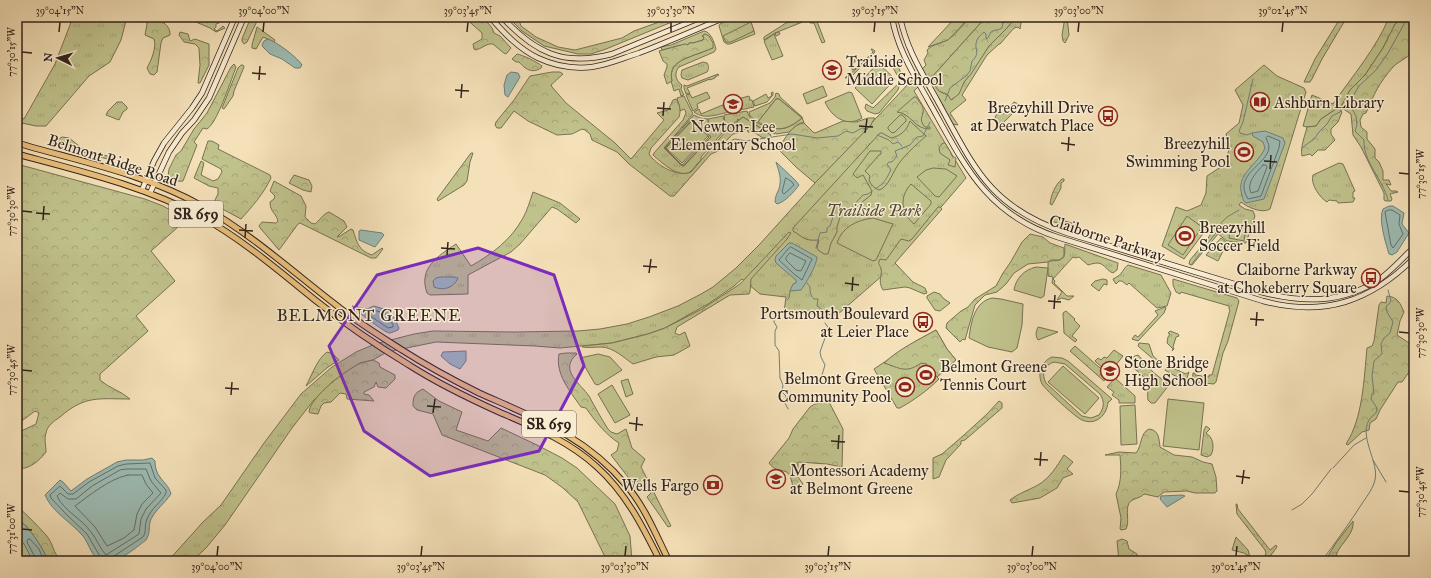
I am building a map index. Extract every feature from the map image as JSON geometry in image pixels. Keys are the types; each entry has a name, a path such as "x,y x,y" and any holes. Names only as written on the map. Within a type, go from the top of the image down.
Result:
{"main road":[{"path":"142,190 154,161 164,143 202,93 235,17"},
{"path":"150,193 164,160 171,148 194,120 209,98 244,17"},
{"path":"490,17 512,40 534,56 556,64 580,68 599,66 617,61 726,17"},
{"path":"502,17 523,38 539,48 564,57 579,59 612,54 702,17"},
{"name":"Claiborne Parkway","path":"892,17 896,36 906,60 967,169 993,200 1012,215 1035,229 1057,238 1263,300 1302,308 1335,305 1361,296 1391,280 1414,258"},
{"name":"Claiborne Parkway","path":"900,17 904,35 914,59 974,167 1001,198 1022,213 1042,224 1261,292 1286,298 1305,300 1319,300 1336,297 1365,287 1389,272 1414,248"},
{"name":"Belmont Ridge Road","path":"17,143 146,181 191,200 240,230 341,309 384,339 463,385 552,426 580,442 597,455 618,476 636,499 645,513 669,561"},
{"name":"Belmont Ridge Road","path":"17,154 142,190 194,213 239,239 337,317 392,354 428,376 471,399 556,437 572,447 591,461 627,500 640,521 660,561"}],"highlighted area":[{"path":"478,248 554,275 584,366 539,451 430,476 364,431 329,346 377,275"}],"green space":[{"path":"73,17 127,17 121,40 110,62 89,76 46,126 36,126 17,122 17,116 24,119 55,64"},
{"path":"146,17 154,18 162,22 170,31 170,35 163,38 161,43 157,72 154,75 150,74 147,68 153,54 155,42 154,39 145,35 147,24"},
{"path":"187,17 223,17 219,23 216,24 214,29 217,31 223,26 225,28 216,32"},
{"path":"251,17 259,17 247,42 244,44 242,39"},
{"path":"464,17 483,17 494,33 500,36 511,48 505,54 493,44 488,44 475,50 473,44 482,39 482,33"},
{"path":"508,17 518,17 521,26 536,37 558,47 575,50 622,38 634,31 673,17 684,17 606,49 591,54 578,54 544,46 522,31"},
{"path":"736,17 749,17 755,34 727,44 724,42 719,26 720,24"},
{"path":"815,17 775,33 764,40 764,37 786,23"},
{"path":"956,17 970,17 948,40 928,47"},
{"name":"Trailside Park","path":"970,17 986,17 932,77 936,86 941,92 948,95 952,100 989,46 1016,17 1022,17 1020,29 1018,27 1014,28 1000,44 987,55 962,95 966,100 950,113 958,125 952,124 926,79 914,91 966,178 883,275 837,315 784,312 786,297 760,294 742,279 708,304 665,328 612,343 560,348 436,342 387,352 373,360 360,363 332,382 313,401 292,428 225,525 206,548 192,561 168,561 203,522 221,505 264,443 301,394 332,367 356,352 375,344 414,334 433,331 514,332 578,331 600,329 627,324 649,317 678,306 713,287 736,268 759,245 926,65 924,60 928,53 927,50 932,46 950,38"},
{"path":"986,17 1016,17 989,46 964,82 959,94 951,100 948,95 939,91 932,82 932,77"},
{"path":"1065,17 1067,17 1069,35 1065,43 1062,35"},
{"path":"1341,17 1347,17 1312,79 1310,82 1304,82 1315,59"},
{"path":"1389,17 1404,17 1390,34 1383,48 1365,75 1350,90 1342,105 1342,108 1336,109 1321,119 1316,126 1303,126 1312,95 1333,104 1364,62"},
{"path":"1404,17 1414,17 1414,48 1407,57 1393,67 1384,78 1374,94 1366,113 1363,114 1360,120 1361,127 1367,132 1367,139 1375,149 1375,158 1379,162 1383,171 1383,180 1389,180 1391,185 1386,184 1391,191 1398,192 1390,194 1392,199 1391,201 1386,201 1384,200 1384,193 1361,147 1353,135 1351,114 1342,108 1342,105 1350,90 1365,75 1383,48 1395,24"},
{"path":"814,18 816,19 825,42 822,43 814,23 810,23 809,20"},
{"path":"751,22 754,31 731,42 726,42 723,36"},
{"path":"257,27 275,40 274,42 263,37 256,49 252,48"},
{"path":"704,31 709,33 716,49 714,52 679,67 676,72 676,76 682,85 681,89 684,95 681,96 679,89 674,91 671,81 672,70 674,67 685,59 713,48 705,34 702,36 704,37 703,40 689,43 688,45 662,50 661,47 671,45"},
{"path":"180,32 188,34 190,41 195,39 209,44 209,65 200,83 198,83 200,65 199,48 195,44 184,42 179,35"},
{"path":"779,32 780,34 776,36 775,33"},
{"path":"705,34 709,36 713,43 713,48 685,59 677,64 672,70 672,81 667,84 664,75 667,64 663,61 659,51 685,44 688,45 689,43 703,40 704,37 702,36"},
{"path":"774,34 783,56 772,60 764,41"},
{"path":"871,49 875,51 851,77 845,78 873,52"},
{"path":"517,54 537,63 542,66 541,68 535,71 526,69 519,62 512,59"},
{"path":"894,57 901,73 901,77 897,75 889,60"},
{"path":"703,62 707,63 708,65 707,72 688,80 682,78 682,70"},
{"path":"878,63 895,79 872,104 855,88"},
{"path":"234,64 236,67 235,70 215,119 207,129 203,128 194,142 197,145 183,181 173,180 168,176 169,169 176,155 181,151 194,129 207,113"},
{"path":"241,65 244,67 233,96 224,109 222,108 238,68"},
{"path":"1264,65 1277,76 1304,88 1306,92 1270,209 1263,211 1251,208 1241,202 1239,205 1245,209 1253,211 1255,216 1246,243 1227,241 1218,234 1192,265 1189,264 1190,260 1207,240 1213,230 1208,227 1184,259 1162,246 1176,207 1187,211 1201,205 1206,193 1207,176 1224,165 1230,147 1226,134 1239,123 1243,105 1235,90"},
{"path":"560,72 563,74 551,85 566,103 615,143 631,159 664,120 657,113 668,110 673,100 676,99 680,108 679,117 651,148 649,154 662,166 674,172 691,172 726,131 743,117 771,135 769,138 763,138 755,133 748,132 747,128 733,134 723,144 722,146 725,148 711,154 674,196 670,196 629,164 617,152 592,140 590,134 585,130 582,129 572,134 557,135 528,121 514,111 501,128 497,128 495,125 496,122 514,100 530,76"},
{"path":"718,74 719,75 715,78 687,88 690,93 686,94 684,85 687,86"},
{"path":"900,82 898,90 879,113 875,114 867,111 865,108 866,104 873,108"},
{"path":"823,86 827,96 807,104 803,94"},
{"path":"707,92 710,98 697,104 698,108 693,111 686,95 690,94 692,98"},
{"path":"773,92 773,95 767,102 755,106 753,101 766,94 768,98 772,96 771,93"},
{"path":"849,92 852,93 862,118 850,122 835,116 825,102"},
{"path":"776,93 779,94 780,97 802,117 804,123 800,123 789,132 776,134 774,130 768,127 779,129 787,127 802,118 779,99 776,99 758,122 750,116 749,112 770,103 775,97"},
{"path":"684,96 693,114 664,148 682,166 684,166 711,137 692,119 682,128 694,115 700,118 708,119 709,127 725,124 724,115 747,111 752,120 769,128 775,134 764,130 743,117 739,120 737,119 738,120 724,131 690,172 686,174 676,172 653,155 683,120 686,113 684,109 680,111 677,98"},
{"path":"749,96 749,100 752,100 754,107 735,111 733,107 736,105 733,106 731,101"},
{"path":"914,97 916,97 923,108 921,119 923,124 925,127 930,127 930,129 920,127 906,115 897,112"},
{"path":"776,99 779,99 802,118 791,126 781,129 776,129 758,122"},
{"path":"117,102 122,102 127,107 119,120 106,115"},
{"path":"730,102 734,111 713,116 698,115 694,112 699,109 701,114"},
{"path":"1014,102 1021,105 1003,123 1000,124 995,117 998,113 1004,114"},
{"path":"1336,109 1340,109 1342,112 1338,122 1331,129 1331,134 1335,140 1325,150 1318,150 1312,156 1310,154 1302,156 1302,145 1307,127 1316,126 1321,119"},
{"path":"900,115 906,119 906,121 892,133 888,127"},
{"path":"723,116 725,124 709,127 708,119"},
{"path":"868,118 875,118 870,126 815,183 778,149 792,129 800,124 804,123 815,133 843,121 856,122"},
{"path":"692,119 711,137 682,166 664,148","holes":["692,120 709,137 682,165 665,148"]},
{"path":"692,121 708,136 682,163 666,148"},
{"path":"910,121 926,136 902,160 887,184 879,190 872,185 869,180 870,176 865,171 881,154 881,151 870,151 853,174 857,178 863,175 872,191 871,195 851,211 841,214 837,232 831,243 828,254 824,254 818,250 819,240 807,239 793,231 793,228 880,133 891,138 898,136 907,127"},
{"path":"62,137 69,138 83,149 114,158 114,160 54,144 54,142"},
{"path":"208,141 212,141 219,145 218,149 270,175 271,178 265,189 241,219 215,205 218,188 209,186 194,178 201,161 204,163 201,175 213,181 218,179 222,172 221,169 202,159"},
{"path":"943,143 945,143 952,156 956,158 955,167 948,165 950,160 940,153 939,148"},
{"path":"471,153 473,153 467,181 464,185 438,201 437,199"},
{"path":"1339,163 1343,164 1355,191 1353,192 1353,198 1355,198 1353,202 1338,203 1337,201 1329,200 1327,202 1321,197 1314,186 1312,179 1313,175"},
{"path":"17,164 145,199 163,206 187,219 151,251 175,281 136,316 148,331 100,374 100,380 130,399 93,400 77,405 69,410 49,426 45,438 46,452 33,464 21,469 17,468 17,451 19,450 19,443 17,440 17,433 36,424 39,413 35,411 23,420 17,419 17,385 20,381 17,374"},
{"path":"933,168 946,169 957,176 939,197 935,196 917,177 926,170"},
{"path":"294,175 309,180 312,186 311,192 289,183"},
{"path":"1064,179 1064,181 1061,183 1061,188 1052,205 1050,204 1052,194 1057,184"},
{"path":"274,181 301,196 306,206 305,217 311,223 315,224 329,212 344,221 347,227 337,237 351,229 353,230 359,246 364,251 372,255 382,248 383,249 376,258 371,258 300,223 279,250 259,226 262,222 276,223 278,221 270,205 270,202 275,196 270,191"},
{"path":"911,184 931,201 931,204 914,224 906,215 903,205 903,199"},
{"path":"533,192 560,203 580,219 576,223 552,207 520,244 511,252 468,275 468,294 430,295 427,293 425,276 431,264 437,258 456,244 471,266 486,257 507,240 513,233 526,212"},
{"path":"938,207 942,209 895,263 913,282 925,288 927,293 924,294 905,287 883,290 880,283 880,259 886,260 901,239 909,241 912,239"},
{"path":"1055,215 1065,221 1075,224 1075,227 1073,228 1051,221"},
{"name":"Breezyhill Soccer Field","path":"1187,216 1202,227 1183,255 1168,245"},
{"path":"873,218 893,224 876,260 873,261 837,243 842,233 851,225 861,220"},
{"path":"1231,224 1246,226 1244,241 1229,238"},
{"path":"789,232 791,233 787,239 751,279 749,294 730,295 677,327 675,333 679,335 685,332 690,346 674,355 656,357 633,364 610,349 602,347 582,347 612,343 648,334 665,328 702,309 740,284"},
{"path":"1030,234 1043,237 1050,243 1064,248 1064,257 1059,260 1028,264 1014,273 1006,284 997,292 985,295 975,305 965,340 963,339 960,342 946,328 947,323 968,307 975,299 996,286 1022,242"},
{"path":"1221,238 1230,245 1223,251 1218,261 1206,255"},
{"path":"1065,244 1118,263 1117,270 1113,273 1098,263 1088,265 1079,257 1073,257 1053,279 1055,281 1054,283 1067,296 1074,296 1069,300 1062,298 1057,300 1062,292 1052,283 1053,277 1048,276 1048,262 1062,259 1064,256"},
{"path":"1128,265 1161,275 1171,293 1167,306 1157,308 1129,283 1127,285 1122,281 1119,281 1116,284 1113,279"},
{"path":"1036,267 1048,268 1044,296 1041,298 1014,290 1021,275 1024,272"},
{"path":"1103,279 1107,280 1107,285 1104,284 1099,291 1091,285 1095,281"},
{"path":"1173,279 1237,298 1239,301 1216,382 1214,384 1192,381 1193,373 1195,373 1195,375 1209,377 1209,375 1212,375 1230,310 1229,306 1181,292 1180,294 1176,292 1173,285"},
{"path":"934,292 940,294 950,303 940,311 935,310 927,298 927,296"},
{"path":"1387,296 1396,299 1400,303 1404,312 1400,321 1397,335 1412,345 1414,344 1414,365 1402,382 1398,382 1376,419 1370,423 1369,430 1362,432 1348,445 1346,444 1352,434 1362,398 1367,348 1372,346 1374,341 1379,305 1381,302 1386,303"},
{"path":"992,298 1023,304 1022,325 1017,348 1012,352 988,347 969,338 972,320 977,308 986,300"},
{"path":"1165,307 1164,313 1138,341 1132,339 1135,335 1138,337 1158,315 1155,311"},
{"path":"1066,311 1080,326 1072,336 1077,340 1075,342 1064,333 1063,313"},
{"path":"1038,327 1058,332 1038,340 1036,334"},
{"path":"936,330 947,349 956,360 937,377 939,379 925,391 905,405 897,408 874,369 916,341"},
{"path":"936,330 947,349 956,360 937,377 926,364 921,363 911,368 903,369 884,363 902,349"},
{"path":"1170,331 1178,334 1179,336 1176,337 1173,347 1174,349 1172,351 1173,349 1167,343 1170,334 1168,333"},
{"path":"1139,343 1149,344 1153,356 1161,363 1160,365 1138,346"},
{"path":"1075,346 1108,375 1104,381 1070,351"},
{"path":"1114,350 1123,356 1112,370 1105,370 1095,361 1098,358 1101,360 1104,357 1107,358"},
{"path":"327,352 333,354 339,360 328,367 306,386 318,363"},
{"path":"559,354 577,354 572,360 570,371 589,396 608,429 617,434 626,429 632,448 645,459 641,467 671,526 668,527 647,497 651,493 650,489 642,491 631,481 611,455 617,451 619,443 601,427 586,408 581,407 564,382 558,361"},
{"path":"598,354 610,357 622,370 598,385 595,384 580,358"},
{"path":"1138,355 1153,372 1169,385 1155,403 1151,403 1148,400 1146,381 1131,364 1132,357"},
{"path":"1052,357 1062,358 1068,361 1112,399 1108,402 1103,415 1100,418 1092,422 1078,418 1055,398 1042,384 1040,372 1041,368 1048,359","holes":["1054,362 1065,364 1100,394 1103,400 1103,405 1099,415 1091,418 1082,416 1046,383 1044,380 1044,370 1048,365"]},
{"path":"373,360 379,363 380,367 395,375 395,379 386,388 378,387 376,382 374,387 364,392 364,394 369,395 374,401 347,399 346,394 340,393 331,402 324,403 318,414 309,412 311,406 322,391 330,384 355,366"},
{"path":"1168,364 1168,366 1186,374 1189,372 1187,378 1173,375 1165,370"},
{"name":"Belmont Greene Tennis Court","path":"924,366 934,378 928,383 918,371"},
{"path":"1063,366 1099,398 1085,414 1048,382"},
{"path":"1115,378 1135,396 1135,403 1119,403 1119,400 1112,395 1114,392 1107,387"},
{"path":"628,379 633,394 626,397 621,381"},
{"path":"612,385 630,415 615,423 598,394"},
{"path":"423,389 439,401 462,412 456,430 488,441 501,428 562,458 577,468 615,504 630,536 632,561 607,561 578,502 563,488 545,475 442,435 433,414 417,410 413,406 415,396"},
{"path":"1168,399 1204,403 1199,450 1163,446"},
{"path":"999,401 1002,403 1002,408 965,440 961,441 961,444 946,460 939,477 933,479 933,458 942,454 964,435"},
{"path":"829,402 843,429 842,467 827,464 798,462 798,477 803,484 799,490 793,488 787,472 773,467 769,463 789,438 793,429 810,407 815,404"},
{"path":"1135,405 1137,444 1121,445 1120,406"},
{"path":"1206,426 1210,429 1206,433 1212,440 1213,446 1211,455 1207,457 1201,455 1204,430"},
{"path":"1149,429 1157,433 1160,447 1174,455 1192,457 1212,464 1216,477 1217,491 1215,493 1195,493 1187,491 1164,492 1158,497 1144,494 1129,503 1127,509 1128,523 1126,529 1121,530 1121,518 1116,494 1120,480 1120,455 1105,455 1119,452 1136,453 1144,433"},
{"path":"1064,455 1073,462 1067,469 1073,474 1063,478 1057,488 1040,498 1012,503 1010,500 1046,479 1053,472"},
{"path":"1236,504 1238,509 1270,550 1276,545 1277,547 1267,558 1265,556 1265,550 1237,514"},
{"path":"17,506 46,535 56,555 62,561 48,561 35,538 17,518"},
{"path":"1353,521 1351,532 1338,552 1336,561 1326,561 1336,543"},
{"path":"17,536 24,543 33,561 17,561"},
{"path":"1236,537 1248,550 1250,557 1244,553 1232,550"},
{"path":"1122,539 1127,541 1129,549 1137,554 1138,561 1126,561 1123,556 1123,561 1119,561 1117,541"}],"water":[{"path":"268,39 292,54 302,65 300,68 295,68 282,59 270,54 262,45 264,41"},
{"path":"511,72 518,73 520,77 508,97 505,95 504,85 507,75"},
{"path":"1265,131 1283,138 1285,143 1264,199 1246,203 1242,195 1241,188 1244,175 1262,154 1265,148 1263,142 1253,136 1252,133"},
{"name":"Breezyhill Swimming Pool","path":"1246,146 1254,153 1251,157 1248,153 1247,157 1244,159 1240,153 1237,154 1236,151 1241,147 1243,148 1243,151 1245,151 1244,148"},
{"path":"776,162 799,185 792,194 777,204 775,200 780,185 780,178"},
{"path":"1393,206 1404,213 1402,224 1409,233 1397,252 1392,255 1389,254 1381,219 1383,209"},
{"path":"359,231 382,233 384,235 375,247 359,240"},
{"path":"789,243 792,243 817,257 813,269 801,290 790,291 793,284 796,283 796,280 776,263 775,260 776,256"},
{"path":"440,277 458,278 454,284 448,288 441,289 434,287 433,281"},
{"path":"352,306 367,309 374,306 387,310 394,317 399,328 391,333 386,332"},
{"path":"466,351 466,361 460,369 450,364 441,356 443,352"},
{"name":"Belmont Greene Community Pool","path":"905,379 907,382 906,383 910,384 909,394 905,395 904,390 900,390 901,386 898,383"},
{"path":"152,458 155,461 158,473 171,494 155,512 151,519 146,540 120,558 109,561 99,560 93,554 83,536 52,507 45,495 60,480 71,491 87,479 117,462"},
{"path":"1161,496 1185,496 1167,507 1160,499"},
{"path":"17,518 35,538 48,561 33,561 24,544 17,536"}],"waterway":[{"path":"945,101 950,88 966,76 970,71 972,61 977,54 976,45 979,37 984,32 987,39 991,32 1002,28 1003,23 1007,21 1007,17"},
{"path":"1303,147 1314,139 1332,116 1340,112 1346,104 1349,103 1359,86 1376,70 1388,53 1408,17"},
{"path":"1252,133 1247,135 1240,133 1239,131 1243,122 1253,79"},
{"path":"1349,103 1356,116 1357,125 1355,131 1364,140 1367,156 1388,200"},
{"path":"875,189 883,183 891,170 887,164 892,162 897,156 895,151 910,145 917,137 923,136 930,122"},
{"path":"732,140 735,139 746,141 792,134 817,138 838,136 846,131 853,133 862,128 867,129"},
{"path":"877,135 889,140 893,144 898,142 902,146"},
{"path":"816,248 820,233 827,232 827,228 830,226 837,205 839,204 843,210 847,212 863,195 872,191"},
{"path":"1191,265 1215,234 1221,223 1227,217 1239,210"},
{"path":"807,283 814,299 818,299 817,306 824,311 825,315"},
{"path":"1324,561 1324,558 1368,494 1375,480 1374,463 1368,445 1366,427 1369,420 1376,413 1377,408 1371,399 1372,394 1374,394 1372,376 1374,361 1382,354 1381,344 1384,338 1390,333 1393,322 1387,312 1386,306 1391,301 1388,290"},
{"path":"787,300 789,298 790,291"},
{"path":"774,320 777,327 775,331 775,345 779,351 780,378 783,385 782,392 786,396 785,403 788,409"},
{"path":"822,375 825,365 820,352 825,338 832,333 825,323"},
{"path":"1333,468 1354,445 1366,438"},
{"path":"1373,460 1386,482"},
{"path":"1292,510 1302,504 1312,494 1331,469"}],"place":[{"name":"Trailside Middle School","path":"832,70"},
{"name":"Ashburn Library","path":"1260,102"},
{"name":"Newton-Lee Elementary School","path":"733,104"},
{"name":"Breezyhill Drive at Deerwatch Place","path":"1108,116"},
{"name":"Breezyhill Swimming Pool","path":"1244,152"},
{"name":"Breezyhill Soccer Field","path":"1185,236"},
{"name":"Claiborne Parkway at Chokeberry Square","path":"1371,278"},
{"name":"Portsmouth Boulevard at Leier Place","path":"923,322"},
{"name":"Stone Bridge High School","path":"1110,371"},
{"name":"Belmont Greene Tennis Court","path":"926,375"},
{"name":"Belmont Greene Community Pool","path":"905,387"},
{"name":"Montessori Academy at Belmont Greene","path":"776,479"},
{"name":"Wells Fargo","path":"713,485"}],"district":[{"name":"BELMONT GREENE","path":"369,315"}]}
